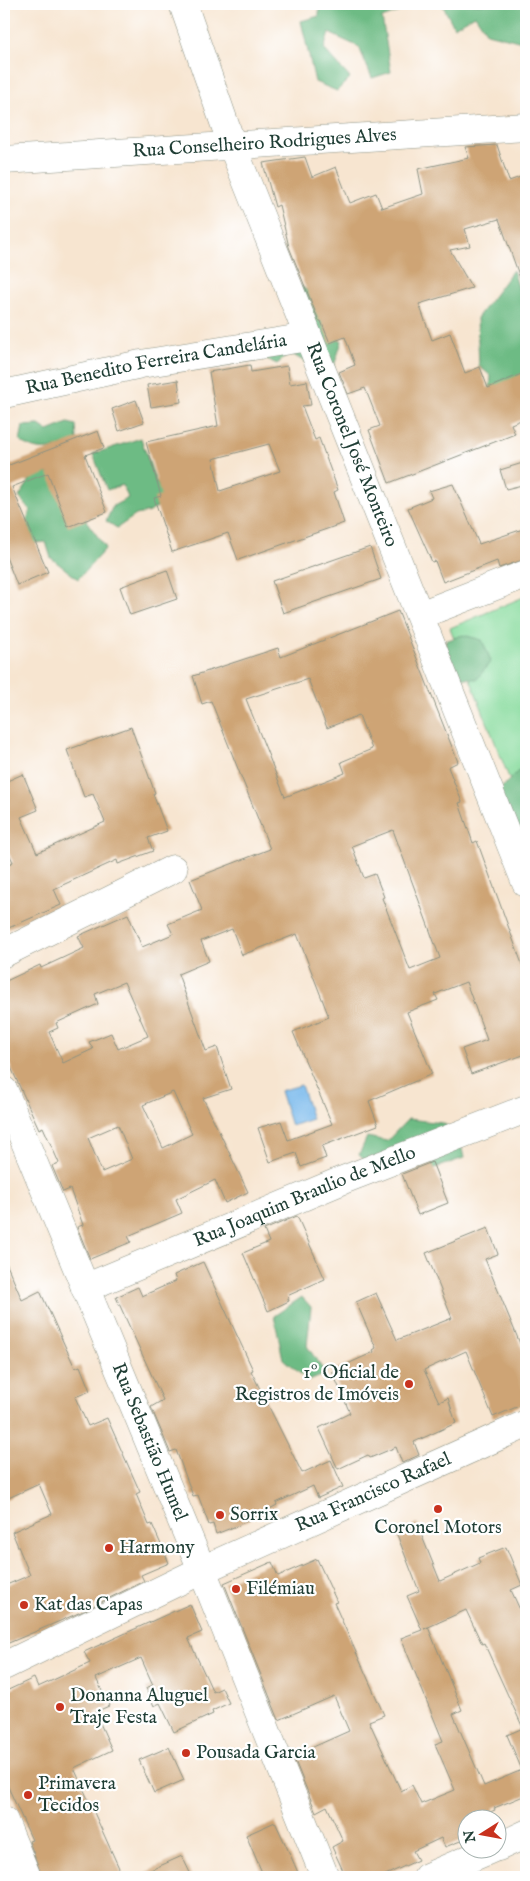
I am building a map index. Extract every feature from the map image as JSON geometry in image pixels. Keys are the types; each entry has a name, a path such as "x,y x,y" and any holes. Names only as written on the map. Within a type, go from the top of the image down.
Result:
{"street":[{"name":"Rua Coronel José Monteiro","path":"183,4 232,145 526,884"},
{"name":"Rua Conselheiro Rodrigues Alves","path":"4,160 526,127"},
{"name":"Rua Benedito Ferreira Candelária","path":"4,394 141,364 308,337"},
{"path":"420,615 526,574"},
{"path":"4,953 173,869"},
{"name":"Rua Sebastião Humel","path":"4,1091 202,1570 325,1877"},
{"name":"Rua Joaquim Braulio de Mello","path":"85,1288 343,1180 526,1109"},
{"name":"Rua Francisco Rafael","path":"4,1666 202,1570 526,1424"},
{"path":"4,1821 26,1877"},
{"path":"508,1842 526,1834"},
{"path":"427,1877 471,1858"}],"green space":[{"path":"319,4 352,4 359,10 370,4 405,4 407,9 382,18 391,72 372,78 359,47 329,33 324,49 350,78 337,91 315,82 301,21 319,16"},
{"path":"442,4 526,4 526,43 487,33 475,15 454,27"},
{"path":"513,270 526,313 526,379 490,388 491,376 479,366 477,318"},
{"path":"298,284 323,303 327,331 342,341 333,369 317,369 290,353 277,364 262,357 298,334"},
{"path":"68,423 76,425 77,440 48,449 28,446 20,441 23,426 39,425 48,431"},
{"path":"141,438 155,480 167,499 150,512 136,515 117,528 106,521 113,506 128,498 123,485 107,490 93,454"},
{"path":"48,473 80,498 87,522 106,548 78,579 51,558 46,542 35,543 27,520 30,510 19,497 34,474"},
{"path":"526,596 526,821 450,628"},
{"path":"463,635 482,640 491,661 477,679 454,677 445,641"},
{"path":"521,768 526,771 526,835 515,828 499,790"},
{"path":"408,1119 443,1123 459,1135 464,1158 423,1172 379,1174 359,1155 367,1137 387,1141"},
{"path":"302,1297 311,1307 307,1346 326,1374 309,1381 283,1359 274,1316"}],"water":[{"path":"301,1085 312,1119 291,1126 280,1091"}],"building":[{"path":"497,145 509,181 526,175 526,288 524,289 499,219 465,229 470,246 450,250 472,288 419,304 432,340 450,333 465,373 480,367 488,388 526,372 526,418 511,424 515,434 389,483 369,430 380,426 365,388 348,394 339,372 355,365 345,337 330,343 321,321 319,321 289,247 279,205 275,207 263,163 305,157 312,177 336,167 350,203 376,193 382,208 423,194 418,169 469,158 465,147"},
{"path":"250,365 251,372 287,366 290,384 307,381 311,405 302,406 315,440 319,438 338,490 334,492 344,523 238,560 228,533 172,552 154,498 161,496 146,442 218,426 209,372","holes":["269,444 280,471 220,491 213,459"]},
{"path":"178,380 181,402 151,407 147,385"},
{"path":"136,400 144,422 119,431 112,409"},
{"path":"98,431 104,448 85,455 107,512 68,527 48,473 12,487 48,572 17,585 4,552 4,467"},
{"path":"526,462 526,484 506,489 500,470"},
{"path":"453,484 479,544 526,528 526,559 499,568 497,561 443,582 435,561 432,562 408,508 432,498 429,491"},
{"path":"370,547 381,579 283,613 272,581"},
{"path":"167,570 177,599 130,615 120,587"},
{"path":"398,611 458,762 448,767 462,802 459,803 473,843 477,841 526,975 526,1054 471,1074 462,1049 487,1040 466,982 435,994 438,1000 407,1012 432,1074 369,1101 378,1125 322,1146 326,1158 301,1167 296,1153 270,1162 258,1128 281,1121 288,1140 332,1124 293,1032 329,1017 297,934 242,955 232,929 201,941 209,961 178,974 206,1051 217,1047 231,1089 203,1098 248,1192 225,1203 215,1180 176,1199 182,1213 128,1236 131,1242 90,1259 77,1227 83,1225 70,1189 63,1192 52,1166 59,1163 43,1127 39,1129 4,1052 4,982 40,965 41,968 84,948 78,936 128,914 142,947 173,934 168,924 202,910 190,880 270,849 211,701 202,704 193,676 278,648 281,657","holes":["308,679 327,728 359,715 372,749 341,762 345,773 285,797 246,699","393,830 440,958 410,970 382,898 384,897 375,874 364,878 352,846","124,982 148,1036 118,1049 111,1033 89,1042 93,1049 63,1063 49,1032 58,1028 56,1023 98,1004 95,994","173,1092 192,1134 163,1148 143,1105","118,1125 132,1159 102,1172 88,1138"]},
{"path":"131,727 167,831 148,838 153,851 118,864 117,860 54,889 61,905 4,930 4,867 13,862 4,843 4,780 5,782 23,774 38,810 21,817 37,853 105,822 93,794 84,797 67,750"},
{"path":"432,1162 448,1203 418,1215 402,1174"},
{"path":"297,1216 325,1279 287,1296 289,1301 268,1311 243,1253 269,1242 264,1230"},
{"path":"488,1228 498,1254 485,1259 526,1358 526,1403 493,1417 466,1351 424,1370 439,1402 448,1398 456,1423 414,1442 419,1455 402,1463 396,1447 370,1458 368,1455 338,1469 319,1428 350,1413 332,1371 374,1352 373,1350 376,1348 356,1302 376,1293 397,1340 452,1318 426,1253"},
{"path":"4,1258 22,1300 40,1291 75,1368 80,1366 90,1391 75,1397 88,1426 107,1418 140,1492 136,1494 149,1525 152,1524 169,1563 141,1575 144,1581 81,1612 4,1645 4,1586 30,1575 12,1532 52,1514 39,1484 4,1500"},
{"path":"203,1262 253,1370 251,1371 302,1473 331,1460 343,1487 318,1498 313,1486 276,1503 277,1505 239,1525 216,1534 213,1524 209,1525 198,1495 193,1496 176,1450 170,1452 151,1407 163,1400 116,1297 138,1287 142,1296 176,1281 174,1275"},
{"path":"417,1524 440,1581 480,1563 478,1558 506,1547 522,1585 511,1590 526,1623 526,1795 494,1808 458,1808 458,1842 445,1847 441,1838 413,1851 418,1860 381,1877 346,1877 332,1847 343,1841 327,1806 316,1812 293,1756 349,1731 334,1696 279,1720 224,1583 272,1562 278,1576 317,1559 337,1602 334,1603 384,1715 369,1721 401,1791 412,1785 421,1804 455,1790 435,1744 443,1741 401,1638 422,1630 407,1596 419,1591 396,1532","holes":["466,1610 482,1644 484,1643 523,1728 507,1735 522,1770 484,1786 453,1714 462,1710 428,1627"]},
{"path":"190,1604 202,1632 188,1638 213,1692 222,1688 229,1703 212,1711 213,1714 174,1732 160,1703 154,1706 146,1688 153,1685 141,1658 96,1678 109,1706 95,1712 112,1750 74,1768 123,1877 42,1877 29,1841 32,1840 4,1778 4,1692 34,1678 38,1687 90,1663 84,1652"},
{"path":"169,1747 184,1780 154,1793 139,1760"},
{"path":"275,1822 300,1877 264,1877 246,1835"},
{"path":"182,1856 192,1877 135,1877"}],"place":[{"name":"1º Oficial de Registros de Imóveis","path":"409,1384"},
{"name":"Coronel Motors","path":"438,1509"},
{"name":"Sorrix","path":"220,1515"},
{"name":"Harmony","path":"109,1548"},
{"name":"Filémiau","path":"236,1589"},
{"name":"Kat das Capas","path":"24,1605"},
{"name":"Donanna Aluguel Traje Festa","path":"60,1707"},
{"name":"Pousada Garcia","path":"186,1753"},
{"name":"Primavera Tecidos","path":"28,1795"}]}
